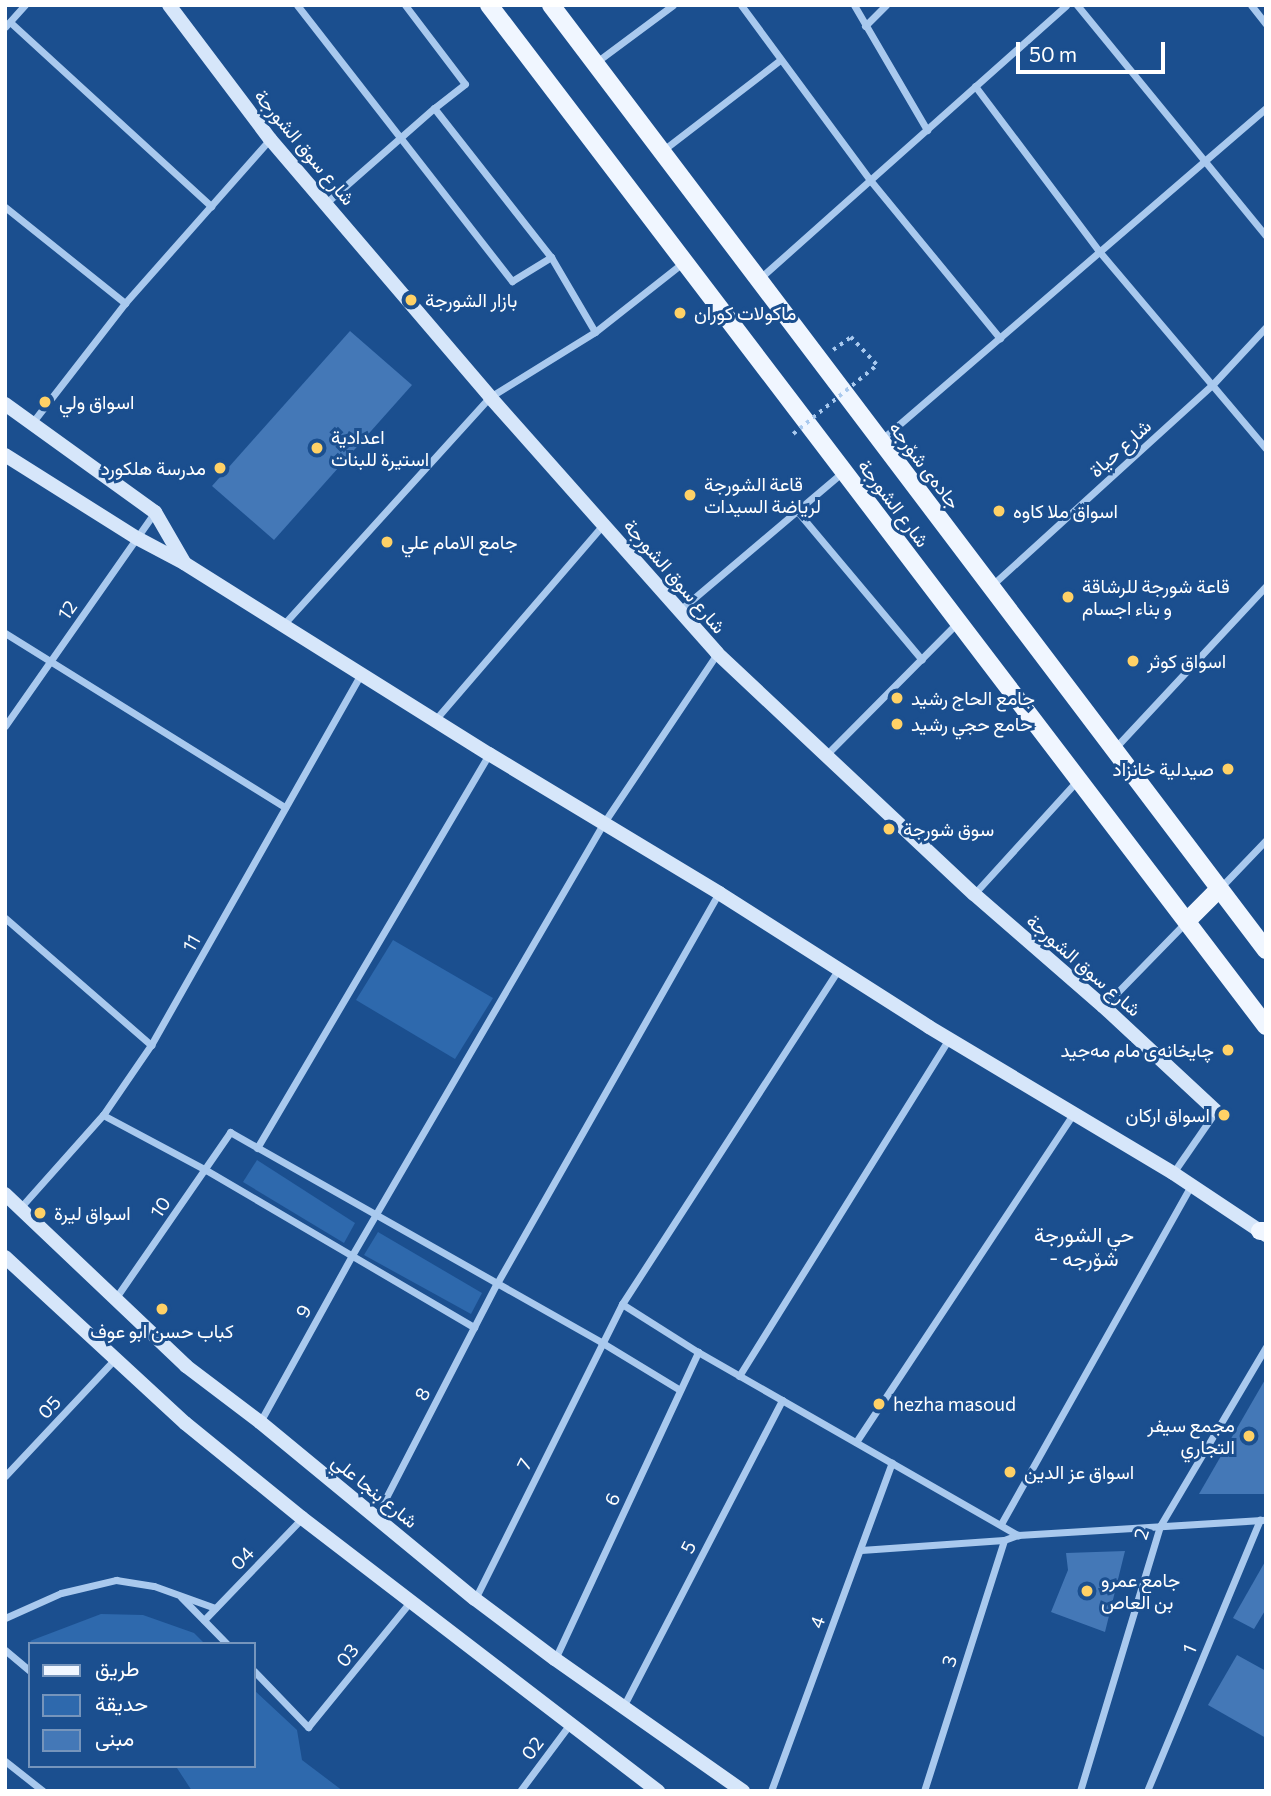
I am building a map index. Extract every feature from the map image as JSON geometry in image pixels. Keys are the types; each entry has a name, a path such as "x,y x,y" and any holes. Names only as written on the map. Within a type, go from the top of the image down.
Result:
{"main road":[{"name":"شارع الشورجة","path":"489,5 1266,1026"},
{"name":"جادەی شۆرجە","path":"551,5 1266,950"},
{"path":"1186,921 1219,889"}],"street":[{"path":"25,5 8,25 211,206"},
{"name":"شارع سوق الشورجة","path":"169,5 270,139 490,397 717,653 974,894 1103,1006 1216,1111"},
{"path":"298,5 512,281 551,257"},
{"path":"326,203 465,84 405,5"},
{"path":"595,64 673,5"},
{"path":"741,5 870,180 1000,338"},
{"path":"854,5 927,130"},
{"path":"865,26 886,5"},
{"path":"758,280 1066,5"},
{"path":"1077,5 1266,236"},
{"path":"1251,5 1266,24"},
{"path":"661,151 780,60"},
{"path":"975,86 1098,250 1266,449"},
{"path":"434,108 551,257 595,331"},
{"path":"880,441 1098,250 1266,108"},
{"path":"32,423 125,303 270,139"},
{"path":"5,207 125,303"},
{"path":"282,626 490,397 595,331 684,262"},
{"name":"شارع حياة","path":"991,586 1213,384 1266,327"},
{"path":"6,406 155,512 184,563"},
{"path":"5,454 137,538 184,563 489,754 719,893 949,1038 1173,1173 1264,1232"},
{"path":"680,610 844,472"},
{"path":"797,511 922,660"},
{"name":"12","path":"5,726 155,512"},
{"path":"434,720 604,523"},
{"path":"1114,749 1266,586"},
{"path":"825,755 958,622"},
{"path":"5,633 285,807"},
{"name":"9","path":"260,1422 351,1257 603,824 717,653"},
{"name":"11","path":"20,1208 103,1115 151,1045 361,674"},
{"path":"489,754 257,1148 601,1342 680,1390"},
{"path":"974,894 1078,780"},
{"path":"1219,889 1266,839"},
{"name":"8","path":"376,1517 496,1285 719,893"},
{"path":"5,918 151,1045"},
{"path":"1103,1006 1186,921"},
{"name":"7","path":"475,1599 622,1304 839,968"},
{"path":"739,1376 949,1038"},
{"path":"1173,1173 1216,1111"},
{"path":"856,1442 1074,1112"},
{"path":"103,1115 205,1170 474,1327"},
{"name":"10","path":"114,1300 230,1132 257,1148"},
{"path":"1001,1524 1192,1185"},
{"name":"شارع بنجا علي","path":"5,1194 186,1366 260,1422 475,1599 555,1660 743,1791"},
{"path":"5,1257 185,1423 302,1518 658,1791"},
{"path":"622,1304 739,1376 1018,1535"},
{"name":"2","path":"1080,1791 1160,1526 1266,1347"},
{"name":"6","path":"555,1660 698,1352"},
{"name":"05","path":"7,1472 115,1359"},
{"name":"5","path":"623,1708 782,1400"},
{"name":"4","path":"771,1791 892,1463"},
{"name":"04","path":"204,1620 302,1518"},
{"path":"861,1550 1004,1540 1018,1535 1263,1520"},
{"name":"1","path":"1147,1791 1263,1520"},
{"name":"3","path":"924,1791 1004,1540"},
{"path":"5,1618 61,1593 101,1583 136,1581 215,1608"},
{"path":"176,1593 225,1642"},
{"name":"03","path":"256,1673 308,1727 410,1602"},
{"path":"5,1650 28,1669"},
{"name":"02","path":"520,1791 570,1724"},
{"path":"5,1761 43,1791"}],"path":[{"path":"793,434 877,365 851,337"}],"green space":[{"path":"393,940 493,998 455,1059 356,1000"},
{"path":"257,1160 355,1223 344,1243 243,1182"},
{"path":"378,1232 482,1293 471,1314 364,1255"},
{"path":"101,1614 143,1615 194,1633 203,1642 31,1642"},
{"path":"256,1692 297,1730 302,1760 343,1791 192,1791 177,1768 256,1768"}],"building":[{"path":"350,331 412,385 274,540 212,486"},
{"name":"مجمع سيفر التجاري","path":"1266,1378 1266,1494 1199,1494"},
{"name":"جامع عمرو بن العاص","path":"1125,1551 1105,1632 1051,1612 1068,1570 1066,1553"},
{"path":"1266,1560 1266,1609 1254,1629 1233,1618"},
{"path":"1237,1655 1266,1671 1266,1738 1208,1705"}],"place":[{"name":"بازار الشورجة","path":"411,300"},
{"name":"ماكولات كوران","path":"680,313"},
{"name":"اسواق ولي","path":"45,402"},
{"name":"اعدادية استيرة للبنات","path":"317,448"},
{"name":"مدرسة هلكورد","path":"220,468"},
{"name":"قاعة الشورجة لرياضة السيدات","path":"690,495"},
{"name":"اسواق ملا كاوه","path":"999,511"},
{"name":"جامع الامام علي","path":"387,542"},
{"name":"قاعة شورجة للرشاقة و بناء اجسام","path":"1068,597"},
{"name":"اسواق كوثر","path":"1133,661"},
{"name":"جامع الحاج رشيد","path":"897,698"},
{"name":"حامع حجي رشيد","path":"897,724"},
{"name":"صيدلية خانزاد","path":"1228,769"},
{"name":"سوق شورجة","path":"889,829"},
{"name":"چایخانەی مام مەجید","path":"1228,1050"},
{"name":"اسواق اركان","path":"1224,1115"},
{"name":"اسواق ليرة","path":"40,1213"},
{"name":"كباب حسن ابو عوف","path":"162,1309"},
{"name":"hezha masoud","path":"879,1404"},
{"name":"مجمع سيفر التجاري","path":"1249,1436"},
{"name":"اسواق عز الدين","path":"1010,1472"},
{"name":"جامع عمرو بن العاص","path":"1087,1591"}],"district":[{"name":"حي الشورجة - شۆرجە","path":"1084,1246"}]}
